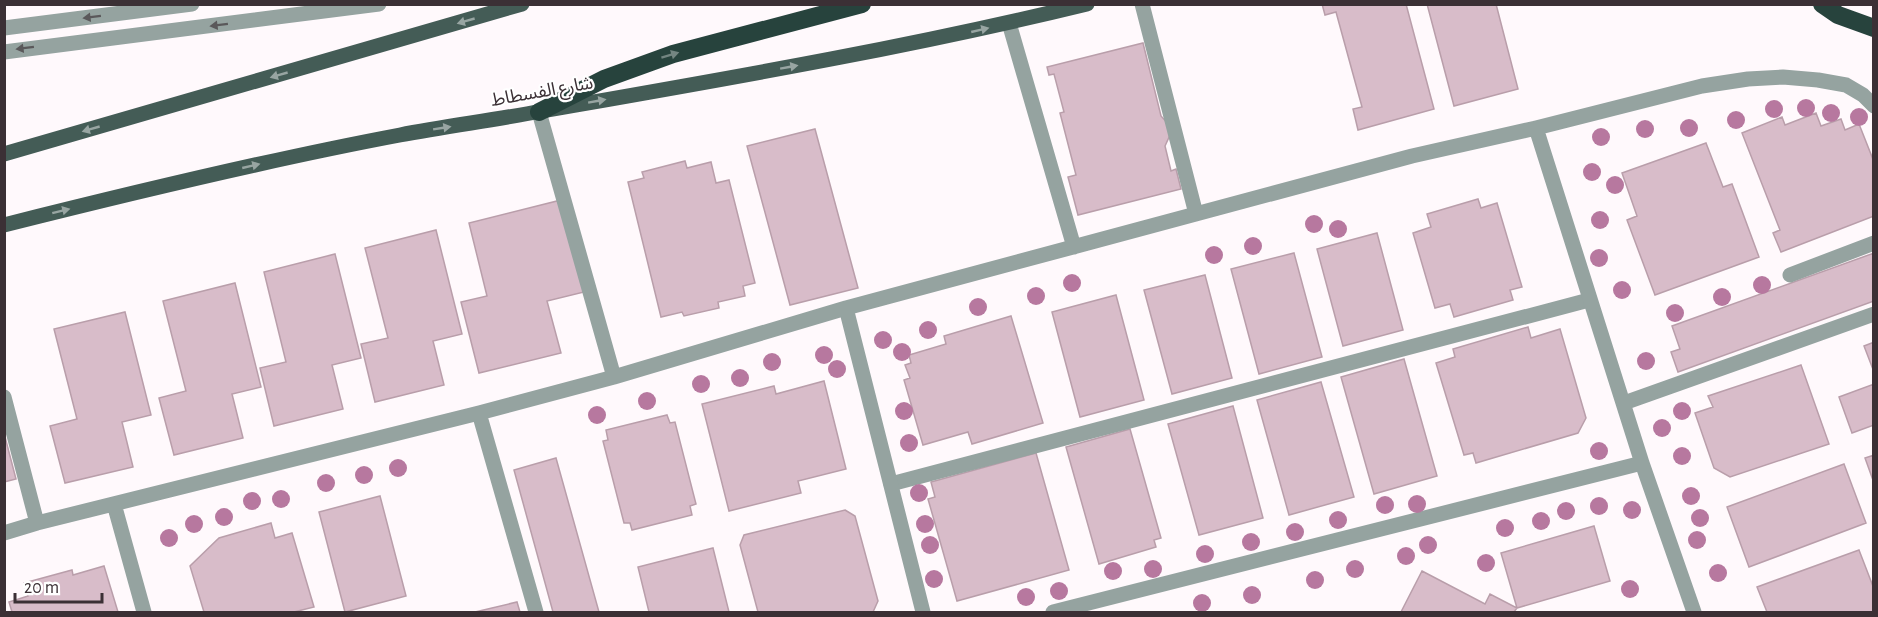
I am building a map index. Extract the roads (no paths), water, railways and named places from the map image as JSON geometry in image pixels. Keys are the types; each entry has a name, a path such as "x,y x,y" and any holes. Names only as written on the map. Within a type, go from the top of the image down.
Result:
{"highway":[{"path":"539,112 604,79 673,54 862,4"},
{"path":"1822,4 1838,15 1874,28"}],"main road":[{"path":"4,154 522,4"},
{"name":"شارع الفسطاط","path":"4,225 146,189 401,134 539,112 949,37 1087,4"}],"street":[{"path":"4,28 192,4"},
{"path":"4,51 379,4"},
{"path":"1142,4 1196,214"},
{"path":"1009,23 1074,247"},
{"path":"4,533 614,377 846,308 1412,156 1536,128 1702,86 1748,79 1783,77 1818,80 1846,85 1863,95 1874,106"},
{"path":"539,112 614,377"},
{"path":"1536,128 1642,463 1694,612"},
{"path":"1790,274 1874,243"},
{"path":"891,484 1589,300"},
{"path":"846,308 923,612"},
{"path":"1624,403 1874,314"},
{"path":"4,397 37,523"},
{"path":"479,413 536,612"},
{"path":"1053,612 1642,463"},
{"path":"114,504 144,612"}]}
